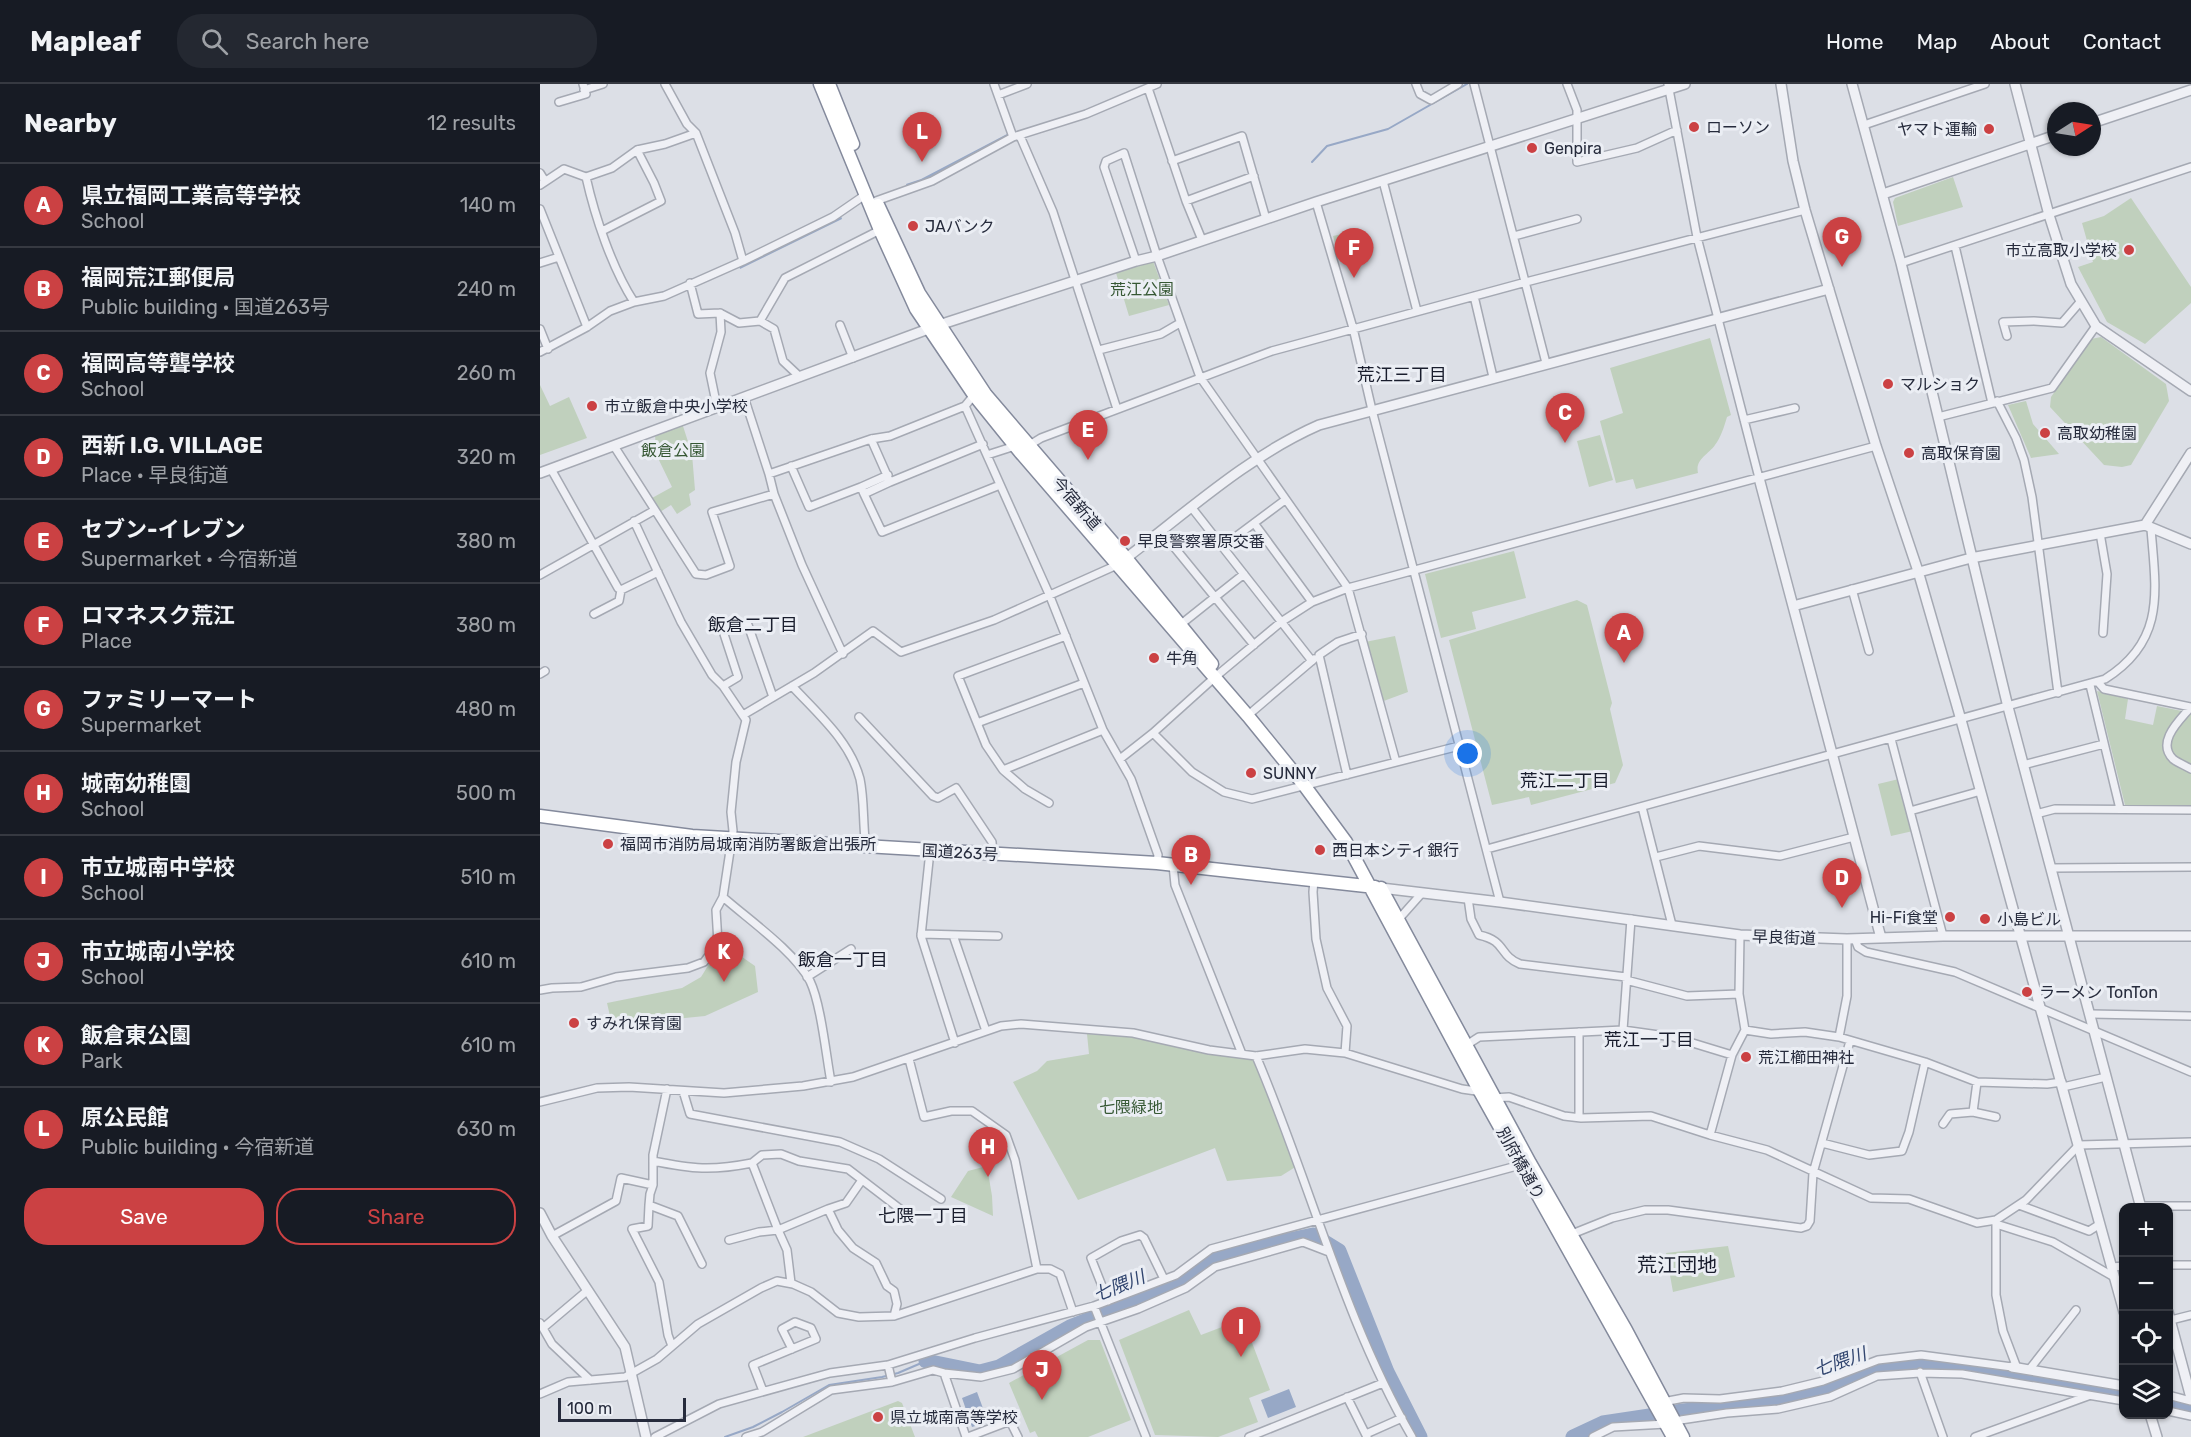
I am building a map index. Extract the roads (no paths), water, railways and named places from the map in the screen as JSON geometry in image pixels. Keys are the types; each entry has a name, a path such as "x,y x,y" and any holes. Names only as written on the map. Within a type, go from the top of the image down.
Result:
{"highway":[{"name":"今宿新道","path":"820,84 871,198 970,401 1015,446 1180,625 1217,676 1253,711 1308,785"},
{"name":"今宿新道","path":"829,84 871,198 880,230 916,309 934,328 1121,562 1348,835 1376,887"},
{"name":"国道263号","path":"540,816 692,836 1157,863 1376,887"},
{"name":"別府橋通り","path":"1376,887 1398,920 1461,1048"},
{"name":"別府橋通り","path":"1376,887 1461,1048 1660,1404 1683,1437"},
{"name":"別府橋通り","path":"1526,1164 1572,1234 1626,1330 1660,1404"},
{"name":"別府橋通り","path":"1670,1421 1673,1437"}],"street":[{"path":"559,102 585,94 584,87 603,84"},
{"path":"665,84 687,124 696,133 735,233 743,261"},
{"path":"994,84 1053,212 1117,409"},
{"path":"998,95 1027,84"},
{"path":"540,352 587,327 610,311 634,302 664,296 743,261 871,198 932,181 1017,137 1086,114 1157,84"},
{"path":"1416,84 1419,94 1431,100 1458,84"},
{"path":"1474,84 1546,363"},
{"path":"1567,84 1577,110 1577,162 1636,148 1677,130"},
{"path":"540,473 934,328 1316,202 1492,147 1668,86 1685,84"},
{"path":"1781,84 1793,161 1805,210 1962,720 2124,1311"},
{"path":"1852,84 1883,194 2008,707 2091,1014 2139,1203"},
{"path":"1864,125 1985,84"},
{"path":"2014,84 2049,214 2071,284 2096,326 2191,391"},
{"path":"1668,86 1696,237 1881,938"},
{"path":"1148,88 1186,201 1202,240"},
{"path":"2101,120 2191,90"},
{"path":"540,173 543,183 564,169 586,177 612,168 637,150 666,144 696,133"},
{"path":"1172,161 1242,136 1266,219"},
{"path":"1883,194 2047,138"},
{"path":"602,231 661,201 637,150"},
{"path":"1136,261 1104,167 1106,161 1124,153 1157,256 1200,377 1348,588 1396,762"},
{"path":"1900,263 2191,167"},
{"path":"1186,201 1254,176"},
{"path":"586,177 602,231 627,291 634,302"},
{"path":"1383,181 1417,311"},
{"path":"1316,202 1353,328 1372,410 1500,902"},
{"path":"540,209 587,327"},
{"path":"1028,446 1041,438 1272,351 1805,210"},
{"path":"1514,236 1577,219"},
{"path":"760,321 785,278 880,230"},
{"path":"1955,246 1994,402 2016,438 2024,460 2039,544 2058,693"},
{"path":"540,263 559,257"},
{"path":"690,283 698,314 720,313 739,323 760,321 774,329 783,361 800,377"},
{"path":"743,715 843,654 873,631 901,652 994,620 1121,562 1257,460 1295,435 1319,425 1829,289"},
{"path":"1474,296 1493,377"},
{"path":"2007,336 2003,322 2062,323 2081,301"},
{"path":"717,407 710,373 721,332 720,313"},
{"path":"1099,350 1161,334 1180,323"},
{"path":"840,325 853,358"},
{"path":"1938,417 2052,388 2096,326"},
{"path":"540,329 548,349"},
{"path":"744,397 774,494 802,565 843,654"},
{"path":"768,474 871,439 890,436 970,401 982,444 1066,636 1104,730 1131,779 1158,855 1157,863"},
{"path":"1744,420 1795,408"},
{"path":"871,439 889,479"},
{"path":"790,466 809,507 862,490 982,444"},
{"path":"614,446 696,574 705,575 730,566 712,512 774,494"},
{"path":"987,455 1015,446"},
{"path":"1120,759 1153,734 1281,622 1312,602 1348,588 1413,570 1876,446"},
{"path":"1487,849 2094,683 2123,668 2146,636 2153,617 2155,584 2148,527 2187,467 2191,453"},
{"path":"551,469 621,590"},
{"path":"862,490 882,532 1000,485"},
{"path":"1222,547 1285,500"},
{"path":"1192,508 1312,661"},
{"path":"540,575 655,510"},
{"path":"540,990 581,987 616,977 688,968 704,962 718,943 716,910 723,897 732,839 736,762 746,720 723,686 712,675 681,622 634,521"},
{"path":"1254,523 1312,602"},
{"path":"1793,606 1971,558 2100,533 2148,527 2191,544"},
{"path":"1161,531 1254,645"},
{"path":"2100,533 2107,574 2103,633"},
{"path":"621,590 658,573"},
{"path":"1180,625 1244,574"},
{"path":"1852,589 1869,651"},
{"path":"594,614 619,601 621,590"},
{"path":"723,686 738,677 723,631 744,623 748,625 773,696"},
{"path":"1253,711 1318,655 1338,642 1362,634"},
{"path":"1049,803 1025,789 1003,770 986,746 958,676 1066,636"},
{"path":"1318,655 1347,775"},
{"path":"977,723 1084,683"},
{"path":"2094,683 2104,689 2191,708 2169,733 2167,747 2173,759 2191,769"},
{"path":"2094,683 2104,744 2120,809"},
{"path":"792,686 841,739 852,758 860,780 864,847"},
{"path":"858,717 933,796 938,798 956,788 992,842 993,854"},
{"path":"1003,770 1104,730"},
{"path":"1153,734 1192,772 1224,792 1252,799 1459,746"},
{"path":"1891,739 1943,936"},
{"path":"2023,765 2104,744"},
{"path":"1910,811 1981,791"},
{"path":"1642,807 1672,925"},
{"path":"2036,814 2055,809 2191,810"},
{"path":"1656,857 1699,846 1780,856 1854,837"},
{"path":"930,851 921,934 955,1043"},
{"path":"1173,865 1175,885 1242,1054"},
{"path":"2052,868 2191,867"},
{"path":"1314,880 1316,939 1327,988 1347,1026 1346,1053"},
{"name":"早良街道","path":"1376,887 1740,935 1851,939 1943,936 2191,936"},
{"path":"1398,920 1422,893"},
{"path":"723,897 791,956 807,977 815,998 831,1082"},
{"path":"1468,898 1471,919 1479,935 1493,938 1509,959 1520,964 1626,979 1687,996 1738,994"},
{"path":"1623,1030 1631,919"},
{"path":"921,934 998,936"},
{"path":"953,935 986,1031"},
{"path":"1710,1135 1732,1055 1745,1030 1738,994 1740,935"},
{"path":"1851,939 1866,952 1955,972 2191,1072"},
{"path":"1839,1037 1846,996 1851,939"},
{"path":"807,977 851,950"},
{"path":"2091,1014 2191,1016"},
{"path":"540,1102 597,1088 629,1087 724,1093 831,1082 909,1059 1001,1026 1021,1024 1133,1033 1209,1050 1256,1056 1305,1049 1346,1053 1462,1089 1484,1088"},
{"path":"1461,1048 1479,1037 1623,1030 1673,1037 1732,1055"},
{"path":"1745,1030 1771,1034 1804,1032 1839,1037 1925,1062 1977,1082 2063,1084 2106,1077"},
{"path":"1579,1032 1579,1117"},
{"path":"1572,1234 1612,1218 1645,1210 1668,1210 1801,1228 1806,1226 1810,1221 1813,1173 1850,1041"},
{"path":"1256,1056 1281,1114 1328,1249 1383,1383 1412,1437"},
{"path":"909,1059 924,1117 951,1111 972,1111 1006,1135 1015,1160 1036,1269"},
{"path":"1822,1143 1869,1155 1902,1151 1909,1132 1925,1062"},
{"path":"1973,1112 1977,1082"},
{"path":"668,1089 653,1161 653,1185 650,1194 648,1226 632,1229 659,1282 672,1346"},
{"path":"683,1091 690,1114 840,1142 879,1159 941,1199"},
{"path":"1491,1099 1509,1097 1564,1116 1651,1116 1767,1150 1871,1198 1909,1200 1977,1223 1996,1222 2053,1242 2113,1272"},
{"path":"1943,1124 1950,1114 1973,1112 1996,1117"},
{"path":"1996,1222 2019,1205 2079,1145 2123,1142 2191,1142"},
{"path":"653,1161 693,1169 721,1169 752,1163 762,1155 781,1154 799,1161 848,1169 904,1212"},
{"path":"752,1163 786,1250 791,1283"},
{"path":"746,1437 762,1432 831,1390 890,1374 975,1338 1108,1301 1176,1275 1211,1249 1526,1164"},
{"path":"552,1236 616,1202 621,1178 653,1185"},
{"path":"729,1240 759,1232 778,1230 846,1203 862,1180"},
{"path":"649,1205 678,1216 702,1264"},
{"path":"2019,1205 2090,1232 2100,1224"},
{"path":"2173,1206 2191,1206"},
{"path":"828,1209 838,1230 853,1248 876,1263 887,1286 894,1291 897,1304 894,1316"},
{"path":"540,1213 552,1236 624,1347 646,1437"},
{"path":"1996,1222 1996,1295 2003,1331 2014,1367"},
{"path":"1108,1301 1091,1258 1121,1241 1140,1235 1144,1238 1164,1279"},
{"path":"655,1437 719,1404 830,1373 890,1374 933,1370 981,1377 1012,1369 1086,1327 1138,1309 1186,1288 1215,1268 1303,1242 1328,1249"},
{"path":"2173,1265 2191,1265"},
{"path":"540,1394 568,1382 625,1377 657,1359 698,1323 777,1281 791,1283 811,1292 837,1313 859,1317 894,1316 1036,1269 1050,1269 1060,1274 1073,1312"},
{"path":"2113,1272 2119,1269"},
{"path":"588,1290 541,1326 552,1344 590,1380"},
{"path":"1094,1306 1146,1437"},
{"path":"2029,1370 2076,1310"},
{"path":"2173,1316 2191,1315"},
{"path":"763,1391 753,1365 792,1349 816,1339 811,1328 795,1322 782,1329 792,1349"},
{"path":"2173,1328 2191,1400 2173,1396"},
{"path":"1660,1404 1684,1398 1720,1399 1782,1391 1822,1382 1878,1360 1921,1358 2014,1367 2119,1385"},
{"path":"1920,1371 1943,1437"},
{"path":"1593,1437 1613,1428 1727,1413 1778,1409 1830,1397 1877,1376 1920,1371 1962,1374 2119,1400"},
{"path":"944,1373 967,1437 1010,1420 1018,1437"},
{"path":"1249,1437 1383,1383"},
{"path":"1975,1437 2091,1395"},
{"path":"1347,1397 1366,1436 1402,1418"},
{"path":"2173,1412 2191,1416"},
{"path":"2152,1419 2157,1437"}],"water":[{"path":"1007,134 1008,136 923,182 907,187 906,184 921,179"},
{"path":"841,216 842,219 740,269 739,266"},
{"path":"1289,1389 1296,1407 1268,1418 1261,1400"},
{"path":"977,1392 988,1422 972,1427 962,1398"}],"waterway":[{"path":"1312,162 1327,146 1388,129 1467,84"},
{"name":"七隈川","path":"926,1361 980,1372 999,1367 1070,1327 1183,1282 1212,1261 1243,1250 1313,1235 1339,1251 1387,1372 1420,1437"},
{"name":"七隈川","path":"725,1437 753,1427 829,1385 882,1377 926,1361"},
{"name":"七隈川","path":"1573,1437 1603,1423 1683,1411 1791,1400 1835,1386 1874,1369 1893,1366 1929,1364 1960,1367 2051,1379 2119,1392"},
{"name":"七隈川","path":"2173,1403 2191,1407"}],"place":[{"name":"ローソン","path":"1694,127"},
{"name":"ヤマト運輸","path":"1989,129"},
{"name":"Genpira","path":"1532,148"},
{"name":"原公民館","path":"922,162"},
{"name":"JAバンク","path":"913,226"},
{"name":"市立高取小学校","path":"2129,250"},
{"name":"ファミリーマート","path":"1842,267"},
{"name":"ロマネスク荒江","path":"1354,278"},
{"name":"マルショク","path":"1888,384"},
{"name":"市立飯倉中央小学校","path":"592,406"},
{"name":"高取幼稚園","path":"2045,433"},
{"name":"福岡高等聾学校","path":"1565,443"},
{"name":"高取保育園","path":"1909,453"},
{"name":"セブン-イレブン","path":"1088,460"},
{"name":"早良警察署原交番","path":"1125,541"},
{"name":"牛角","path":"1154,658"},
{"name":"県立福岡工業高等学校","path":"1624,663"},
{"name":"SUNNY","path":"1251,773"},
{"name":"福岡市消防局城南消防署飯倉出張所","path":"608,844"},
{"name":"西日本シティ銀行","path":"1320,850"},
{"name":"福岡荒江郵便局","path":"1191,885"},
{"name":"西新 I.G. VILLAGE","path":"1842,908"},
{"name":"Hi-Fi食堂","path":"1950,917"},
{"name":"小島ビル","path":"1985,919"},
{"name":"飯倉東公園","path":"724,982"},
{"name":"ラーメン TonTon","path":"2027,992"},
{"name":"すみれ保育園","path":"574,1023"},
{"name":"荒江櫛田神社","path":"1746,1057"},
{"name":"城南幼稚園","path":"988,1177"},
{"name":"市立城南中学校","path":"1241,1357"},
{"name":"市立城南小学校","path":"1042,1400"},
{"name":"県立城南高等学校","path":"878,1417"}],"district":[{"name":"荒江三丁目","path":"1402,375"},
{"name":"飯倉二丁目","path":"753,625"},
{"name":"荒江二丁目","path":"1565,781"},
{"name":"飯倉一丁目","path":"843,960"},
{"name":"荒江一丁目","path":"1649,1040"},
{"name":"七隈一丁目","path":"923,1216"},
{"name":"荒江団地","path":"1677,1265"}],"park label":[{"name":"荒江公園","path":"1142,289"},
{"name":"飯倉公園","path":"673,450"},
{"name":"七隈緑地","path":"1131,1107"}]}
